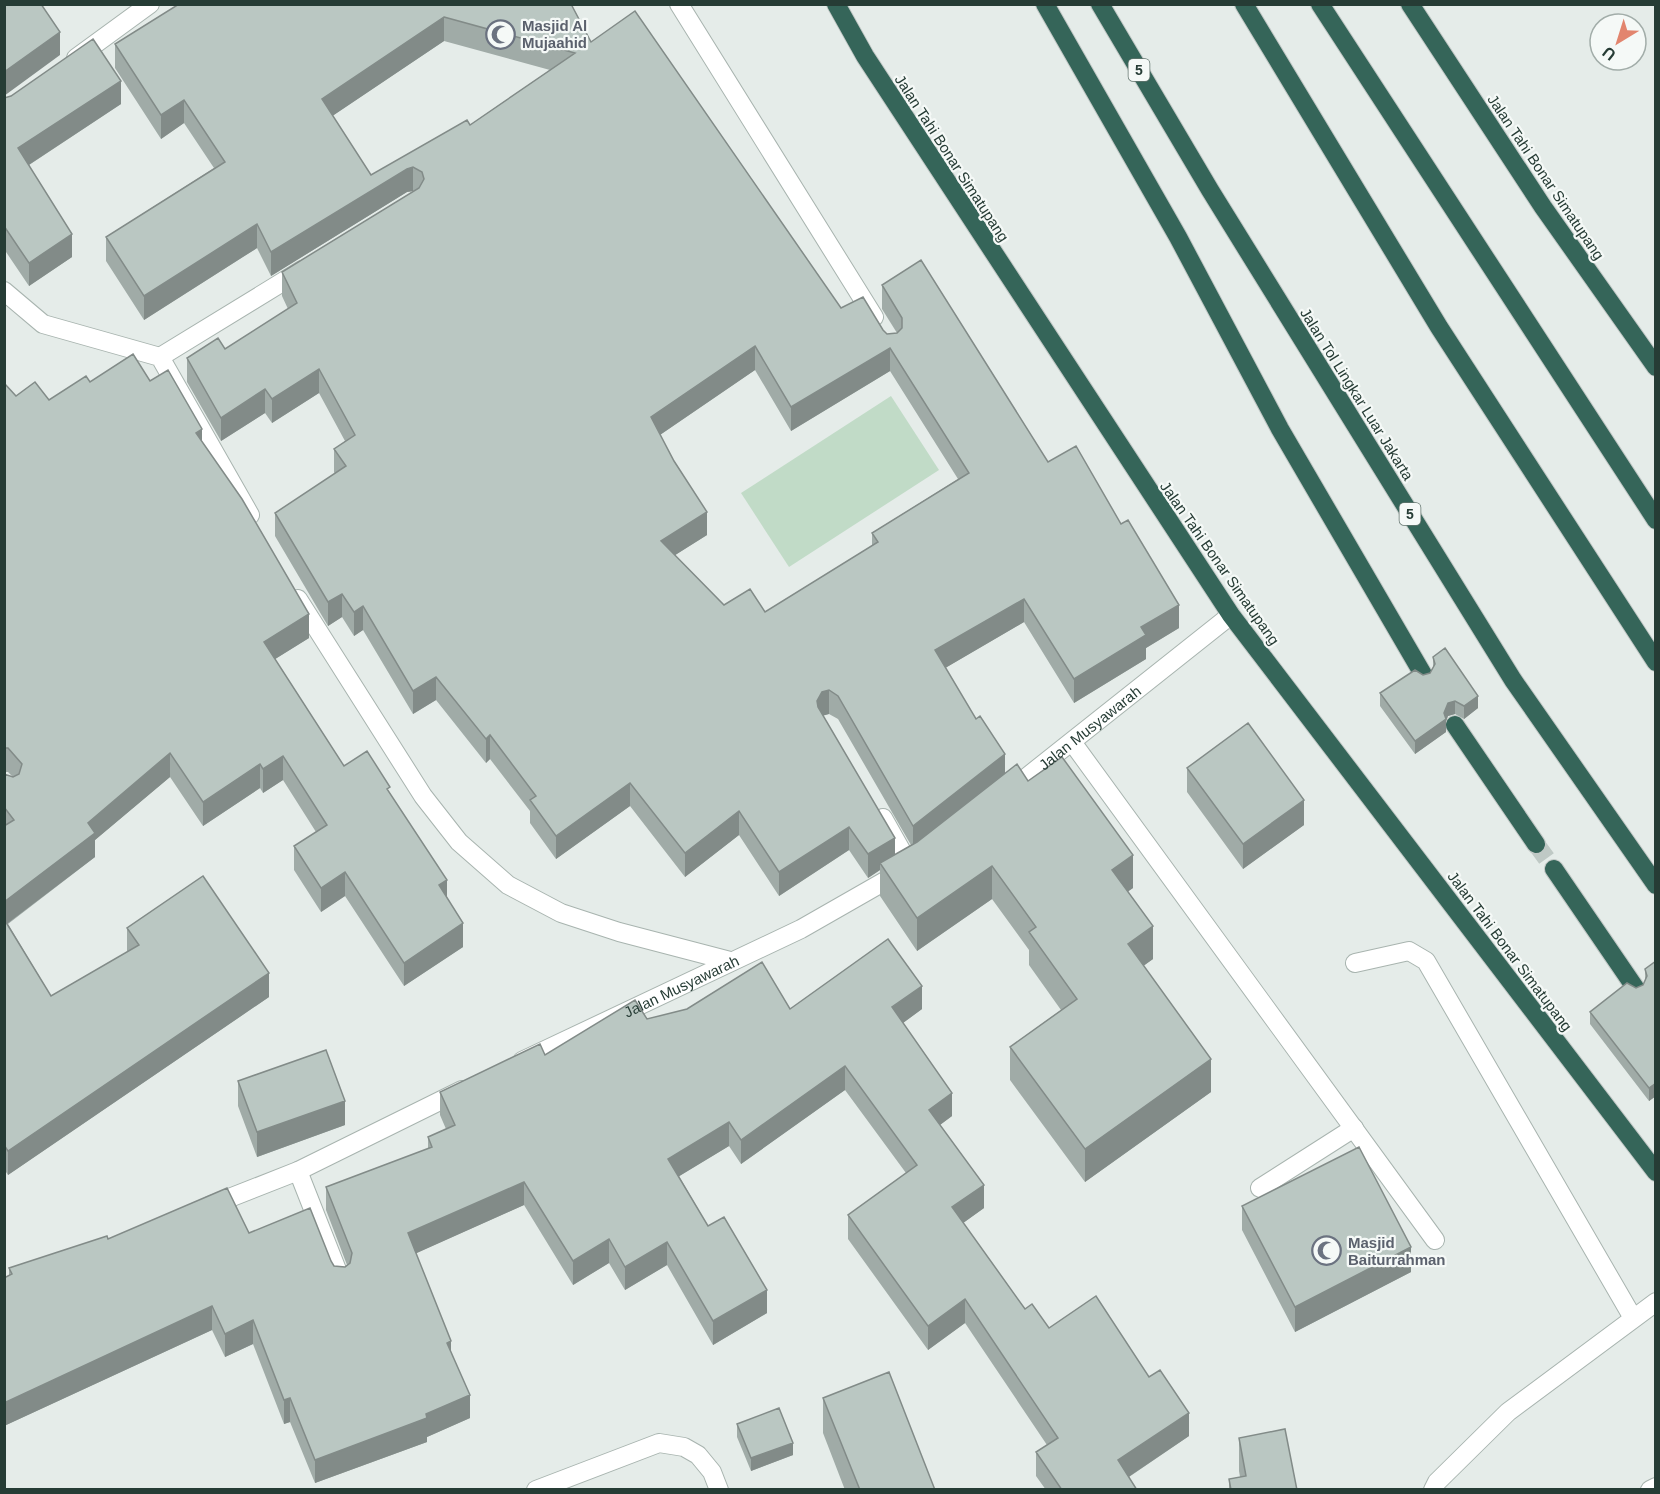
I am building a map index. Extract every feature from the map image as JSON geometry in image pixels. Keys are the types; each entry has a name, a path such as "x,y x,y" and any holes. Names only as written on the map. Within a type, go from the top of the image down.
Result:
{"highway":[{"name":"Jalan Tahi Bonar Simatupang","path":"836,4 864,56 1231,615 1656,1172"},
{"path":"1045,4 1178,237 1280,429 1424,676"},
{"name":"Jalan Tol Lingkar Luar Jakarta","path":"1100,4 1210,190 1513,680 1656,885"},
{"path":"1244,4 1439,327 1656,662"},
{"path":"1320,4 1656,520"},
{"name":"Jalan Tahi Bonar Simatupang","path":"1410,4 1543,207 1656,367"},
{"path":"1455,725 1536,844"},
{"path":"1554,869 1636,989"}],"street":[{"path":"59,71 150,4"},
{"path":"679,4 886,337"},
{"path":"160,357 322,258"},
{"path":"4,291 43,324 160,357 258,528"},
{"path":"286,579 315,629 423,796 459,842 508,885 561,913 730,961"},
{"name":"Jalan Musyawarah","path":"990,805 1231,615"},
{"path":"1072,742 1435,1240"},
{"path":"875,806 910,866"},
{"name":"Jalan Musyawarah","path":"509,1067 801,929 910,866 928,852"},
{"path":"1355,963 1409,951 1426,961 1633,1318"},
{"path":"191,1214 298,1171 478,1082"},
{"path":"1260,1188 1354,1128"},
{"path":"298,1171 341,1280"},
{"path":"1433,1490 1437,1482 1508,1412 1656,1302"},
{"path":"536,1490 659,1443 684,1448 698,1455 712,1472 719,1490"},
{"path":"1650,1490 1656,1488"}],"green space":[{"path":"891,396 939,470 789,567 741,493"}],"building":[{"path":"4,4 41,4 60,32 4,72"},
{"path":"179,4 571,4 591,42 635,11 841,308 863,297 883,330 887,334 897,333 902,328 902,318 882,285 921,260 1048,462 1076,446 1121,524 1128,520 1179,605 1141,627 1146,635 1074,679 1024,599 935,650 976,719 980,716 1005,754 913,826 838,696 829,690 822,692 817,701 818,707 895,838 868,854 849,827 779,872 739,811 685,853 630,783 556,836 530,800 536,796 490,735 486,739 436,677 413,691 363,606 354,612 342,594 328,602 275,513 346,466 334,449 355,435 319,369 272,399 265,389 221,418 187,358 218,338 225,349 297,303 282,272 419,188 424,179 422,172 413,167 407,169 271,252 257,224 144,296 106,237 225,162 184,100 161,115 115,44","holes":["444,17 575,53 470,125 467,120 371,175 322,99","755,346 791,407 890,348 969,473 872,533 878,542 765,612 750,589 724,605 661,541 707,512 674,461 651,417"]},
{"path":"93,39 121,81 18,148 72,234 29,263 4,226 4,98 11,96"},
{"path":"133,354 150,381 168,370 202,429 196,433 242,499 309,614 264,642 344,766 367,751 390,787 387,789 447,880 439,885 463,923 404,963 345,872 321,888 294,846 327,825 283,756 263,769 260,764 203,802 170,753 88,823 95,833 4,902 4,826 14,820 4,807 4,774 13,777 19,774 22,764 8,748 4,748 4,383 16,396 35,382 49,400 86,376 90,382"},
{"path":"1445,648 1478,696 1464,706 1455,701 1448,703 1444,713 1446,719 1415,741 1380,693 1415,670 1423,675 1430,673 1435,664 1433,657"},
{"path":"1248,723 1304,800 1243,844 1187,768"},
{"path":"1062,757 1133,855 1112,870 1153,926 1128,944 1211,1059 1085,1149 1010,1047 1077,999 1029,932 1036,927 992,866 917,918 880,863 917,842 1017,764 1028,781"},
{"path":"203,876 269,973 8,1151 4,1145 4,919 51,996 139,945 127,928"},
{"path":"888,939 922,986 892,1007 952,1093 929,1110 984,1185 952,1207 1025,1309 1032,1304 1049,1328 1096,1296 1149,1377 1160,1370 1189,1413 1118,1460 1137,1490 1062,1490 1036,1452 1058,1438 965,1299 928,1326 848,1215 917,1165 845,1066 741,1140 729,1122 668,1159 708,1226 724,1217 767,1290 713,1321 667,1242 625,1267 609,1239 573,1261 524,1182 408,1233 451,1341 447,1343 470,1395 426,1414 427,1418 315,1460 290,1398 284,1400 253,1320 225,1334 212,1306 4,1403 4,1278 12,1274 9,1268 107,1236 108,1239 227,1188 249,1233 310,1208 331,1261 334,1266 345,1267 350,1263 352,1253 326,1187 432,1147 428,1137 455,1125 440,1092 540,1044 545,1055 635,1000 647,1019 687,1009 762,962 790,1009"},
{"path":"1656,961 1656,1083 1649,1088 1590,1012 1627,983 1636,988 1643,985 1647,976 1645,969"},
{"path":"326,1050 345,1101 257,1132 238,1081"},
{"name":"Masjid Baiturrahman","path":"1359,1147 1411,1247 1295,1307 1242,1206"},
{"path":"889,1372 935,1490 860,1490 823,1398"},
{"path":"779,1408 793,1443 751,1458 737,1424"},
{"path":"1285,1429 1297,1490 1231,1490 1229,1479 1246,1476 1239,1438"}],"tunnel":[{"path":"1536,844 1554,869"}],"place":[{"name":"Masjid Al Mujaahid","path":"501,34"},
{"name":"Masjid Baiturrahman","path":"1327,1251"}]}
